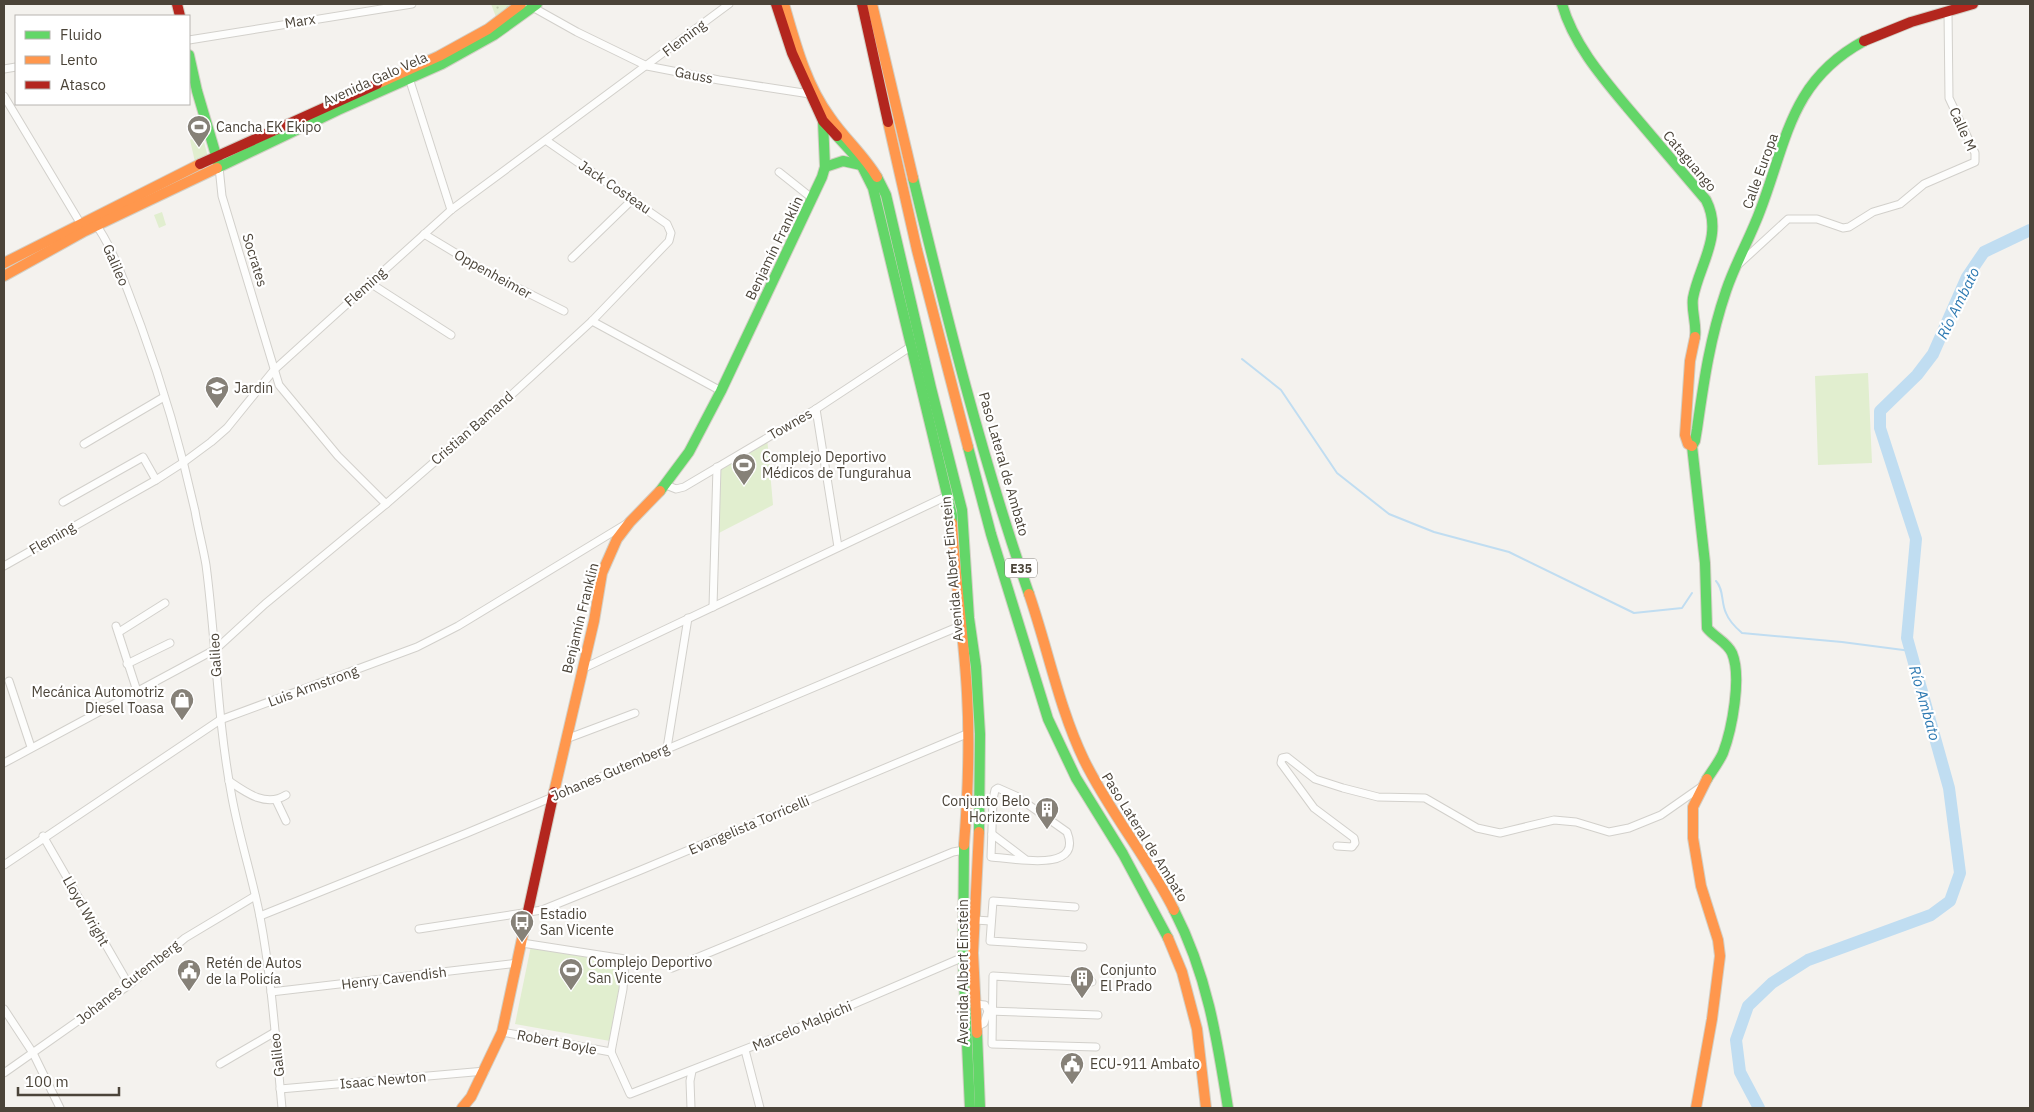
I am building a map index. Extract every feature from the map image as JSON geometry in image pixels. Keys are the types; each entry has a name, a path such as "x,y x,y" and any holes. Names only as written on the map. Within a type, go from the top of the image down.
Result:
{"main road":[{"name":"Avenida Galo Vela","path":"4,263 94,221 216,156 440,56 488,29 521,4"},
{"name":"Avenida Albert Einstein","path":"776,4 792,53 826,119 861,165 873,188 910,346 949,495 967,691 969,734 970,776 964,850 963,958 974,1106"},
{"name":"Avenida Albert Einstein","path":"784,4 813,93"},
{"name":"Paso Lateral de Ambato","path":"862,4 919,259 991,534 1048,719 1076,778 1123,854 1145,894 1168,938 1182,972 1197,1029 1206,1108"},
{"name":"Paso Lateral de Ambato","path":"872,4 929,246 1007,528 1042,632 1064,710 1089,772 1159,883 1185,930 1197,958 1215,1033 1228,1108"},
{"name":"Cataguango","path":"1562,4 1575,37 1592,62 1655,141 1706,200 1710,208 1712,225 1710,248 1692,298 1696,330 1690,361 1685,435 1688,444 1692,446"},
{"name":"Calle Europa","path":"1692,446 1695,441 1710,346 1728,286 1762,207 1798,107 1819,74 1864,40 1892,27 1973,4"},
{"name":"Avenida Galo Vela","path":"94,221 219,167 473,48 494,35 532,5"},
{"name":"Socrates","path":"190,60 219,167"},
{"name":"Avenida Albert Einstein","path":"826,119 867,160 881,182 886,195 931,388 962,510 969,618 979,707 981,767 974,954 976,1027 974,1106"},
{"name":"Benjamín Franklin","path":"462,1108 471,1097 485,1071 502,1032 553,796 594,621 602,573 617,539 630,522 666,485 690,452 721,391 813,199 825,167 826,119"},
{"path":"825,167 841,160 848,160 861,165"},
{"name":"Avenida Galo Vela","path":"4,276 82,227"},
{"path":"1692,446 1705,562 1707,628 1712,637 1724,643 1732,651 1736,684 1727,742 1715,768 1694,802 1692,816 1694,845 1707,908 1717,930 1720,953 1712,1020 1696,1108"}],"street":[{"name":"Marx","path":"190,40 365,7 412,4"},
{"name":"Fleming","path":"4,566 156,480 184,462 227,428 274,370 451,210 547,141 729,4"},
{"name":"Gauss","path":"532,5 577,32 647,66 719,80 813,93"},
{"name":"Calle M","path":"1738,266 1788,220 1817,219 1846,228 1873,212 1900,204 1924,184 1976,161 1975,153 1949,98 1948,11"},
{"path":"409,78 451,210"},
{"path":"4,96 82,227"},
{"name":"Jack Costeau","path":"547,141 667,224 671,233 669,241"},
{"name":"Socrates","path":"219,167 222,196 279,385 338,456 386,504"},
{"path":"779,172 813,199"},
{"path":"572,258 633,199"},
{"name":"Galileo","path":"94,221 120,271 154,363 184,462 205,562 216,649 216,684 229,781 260,916 271,992 282,1108"},
{"name":"Oppenheimer","path":"424,234 492,275 564,311"},
{"name":"Cristian Bamand","path":"4,762 216,649 265,604 386,504 508,398 592,321 669,241"},
{"path":"370,283 451,335"},
{"path":"592,321 721,391"},
{"name":"Townes","path":"666,485 680,489 816,409 910,346"},
{"path":"84,444 164,397"},
{"path":"816,409 838,547"},
{"path":"63,502 143,457 156,480"},
{"path":"713,607 717,467"},
{"path":"582,669 949,495"},
{"name":"Luis Armstrong","path":"4,864 220,720 417,647 458,626 630,522"},
{"path":"137,690 127,664 118,629 165,603"},
{"path":"667,748 688,618"},
{"name":"Johanes Gutemberg","path":"260,916 960,626"},
{"path":"127,664 170,643"},
{"path":"9,681 31,747"},
{"path":"566,739 635,713"},
{"name":"Evangelista Torricelli","path":"418,929 542,910 969,734"},
{"path":"1337,846 1352,847 1355,843 1354,838 1314,808 1281,763 1282,758 1287,757 1315,778 1343,788 1378,797 1425,798 1477,828 1500,833 1516,830 1534,823 1554,820 1576,822 1609,832 1629,828 1661,814 1703,786"},
{"path":"229,781 252,796 276,800 286,795"},
{"path":"998,788 1016,796 1067,832 1070,839 1070,848 1056,860 991,857 992,834 993,799 995,790 998,788"},
{"path":"276,800 286,821"},
{"path":"992,834 1025,860"},
{"name":"Lloyd Wright","path":"44,836 129,985"},
{"path":"978,847 992,844"},
{"path":"978,847 991,852"},
{"path":"672,968 952,852 964,850"},
{"name":"Johanes Gutemberg","path":"4,1074 129,985 185,938 255,896"},
{"path":"1075,907 993,901 990,941 1083,947"},
{"path":"975,920 991,921"},
{"path":"522,943 625,959 623,989 611,1052"},
{"name":"Marcelo Malpichi","path":"611,1052 630,1094 745,1050 974,954"},
{"name":"Henry Cavendish","path":"271,992 518,963"},
{"path":"1092,982 993,976 990,1011 992,1044 1096,1047"},
{"path":"975,1004 985,1005 990,1011 1098,1015"},
{"path":"4,1009 33,1053 60,1108"},
{"path":"976,1027 984,1023 990,1011"},
{"path":"220,1064 275,1032"},
{"name":"Robert Boyle","path":"502,1032 611,1052"},
{"path":"745,1050 760,1108"},
{"name":"Isaac Newton","path":"280,1090 485,1071"},
{"path":"691,1108 690,1081 692,1071"}],"green space":[{"path":"491,4 515,4 496,17"},
{"name":"Cancha EK Ekipo","path":"202,135 208,157 195,162 190,140"},
{"path":"162,212 166,225 159,228 154,215"},
{"path":"1868,373 1872,463 1818,465 1815,376"},
{"name":"Complejo Deportivo Médicos de Tungurahua","path":"767,437 773,505 715,535 717,467"},
{"name":"Complejo Deportivo San Vicente","path":"532,941 626,957 610,1041 515,1024"}],"waterway":[{"name":"Río Ambato","path":"1759,1108 1740,1072 1736,1040 1748,1006 1772,983 1808,960 1931,915 1950,901 1960,873 1949,788 1907,638 1916,539 1880,428 1880,411 1917,375 1933,354 1967,277 1984,252 2030,230"},
{"path":"1242,359 1281,390 1337,473 1389,514 1434,532 1509,552 1634,613 1682,608 1692,593"},
{"path":"1716,581 1719,584 1727,616 1742,633 1842,642 1911,651"}],"traffic: fast":[{"path":"217,168 338,110 442,64 494,35 537,4"},
{"path":"1562,4 1573,32 1598,71 1706,200 1711,213 1711,238 1693,298 1695,337"},
{"path":"1692,446 1695,441 1708,359 1720,308 1760,211 1794,115 1820,75 1839,57 1864,41"},
{"path":"190,60 197,91 218,162"},
{"path":"660,491 689,452 721,391 822,177 825,167 823,121"},
{"path":"837,136 859,160 873,188 952,515 952,523"},
{"path":"825,167 843,161 861,165"},
{"path":"877,177 886,195 931,388 962,510 969,618 976,667 980,734 979,832"},
{"path":"913,178 952,336 996,492 1029,594"},
{"path":"1692,446 1705,563 1707,628 1730,649 1735,663 1736,675 1735,703 1726,743 1721,756 1707,779"},
{"path":"968,447 991,534 1048,719 1076,778 1123,854 1168,938"},
{"path":"964,845 963,958 970,1108"},
{"path":"1174,910 1195,958 1203,982 1215,1031 1228,1108"},
{"path":"977,1033 980,1108"}],"traffic: slow":[{"path":"377,84 439,56 488,29 521,4"},
{"path":"784,4 802,63 814,91 836,125 877,177"},
{"path":"872,4 913,178"},
{"path":"888,122 917,250 968,447"},
{"path":"4,263 200,164"},
{"path":"4,276 85,231 217,168"},
{"path":"1692,446 1688,444 1685,435 1690,361 1695,337"},
{"path":"554,792 594,621 602,573 617,539 630,522 660,491"},
{"path":"952,523 968,712 967,807 964,845"},
{"path":"1029,594 1061,699 1084,760 1094,780 1153,872 1174,910"},
{"path":"1696,1108 1712,1019 1720,956 1718,940 1701,886 1693,838 1693,807 1707,779"},
{"path":"977,1033 973,953 979,832"},
{"path":"462,1108 471,1097 502,1032 523,934"},
{"path":"1168,938 1182,972 1197,1029 1206,1108"}],"traffic: jam":[{"path":"177,4 180,15"},
{"path":"776,4 792,53 823,121 837,136"},
{"path":"862,4 888,122"},
{"path":"1864,41 1911,22 1973,4"},
{"path":"200,164 377,84"},
{"path":"523,934 554,792"}],"place":[{"name":"Cancha EK Ekipo","path":"199,148"},
{"name":"Jardin","path":"217,409"},
{"name":"Complejo Deportivo Médicos de Tungurahua","path":"744,486"},
{"name":"Mecánica Automotriz Diesel Toasa","path":"182,721"},
{"name":"Conjunto Belo Horizonte","path":"1047,830"},
{"name":"Estadio San Vicente","path":"522,943"},
{"name":"Complejo Deportivo San Vicente","path":"571,991"},
{"name":"Retén de Autos de la Policía","path":"189,992"},
{"name":"Conjunto El Prado","path":"1082,999"},
{"name":"ECU-911 Ambato","path":"1072,1085"}]}
